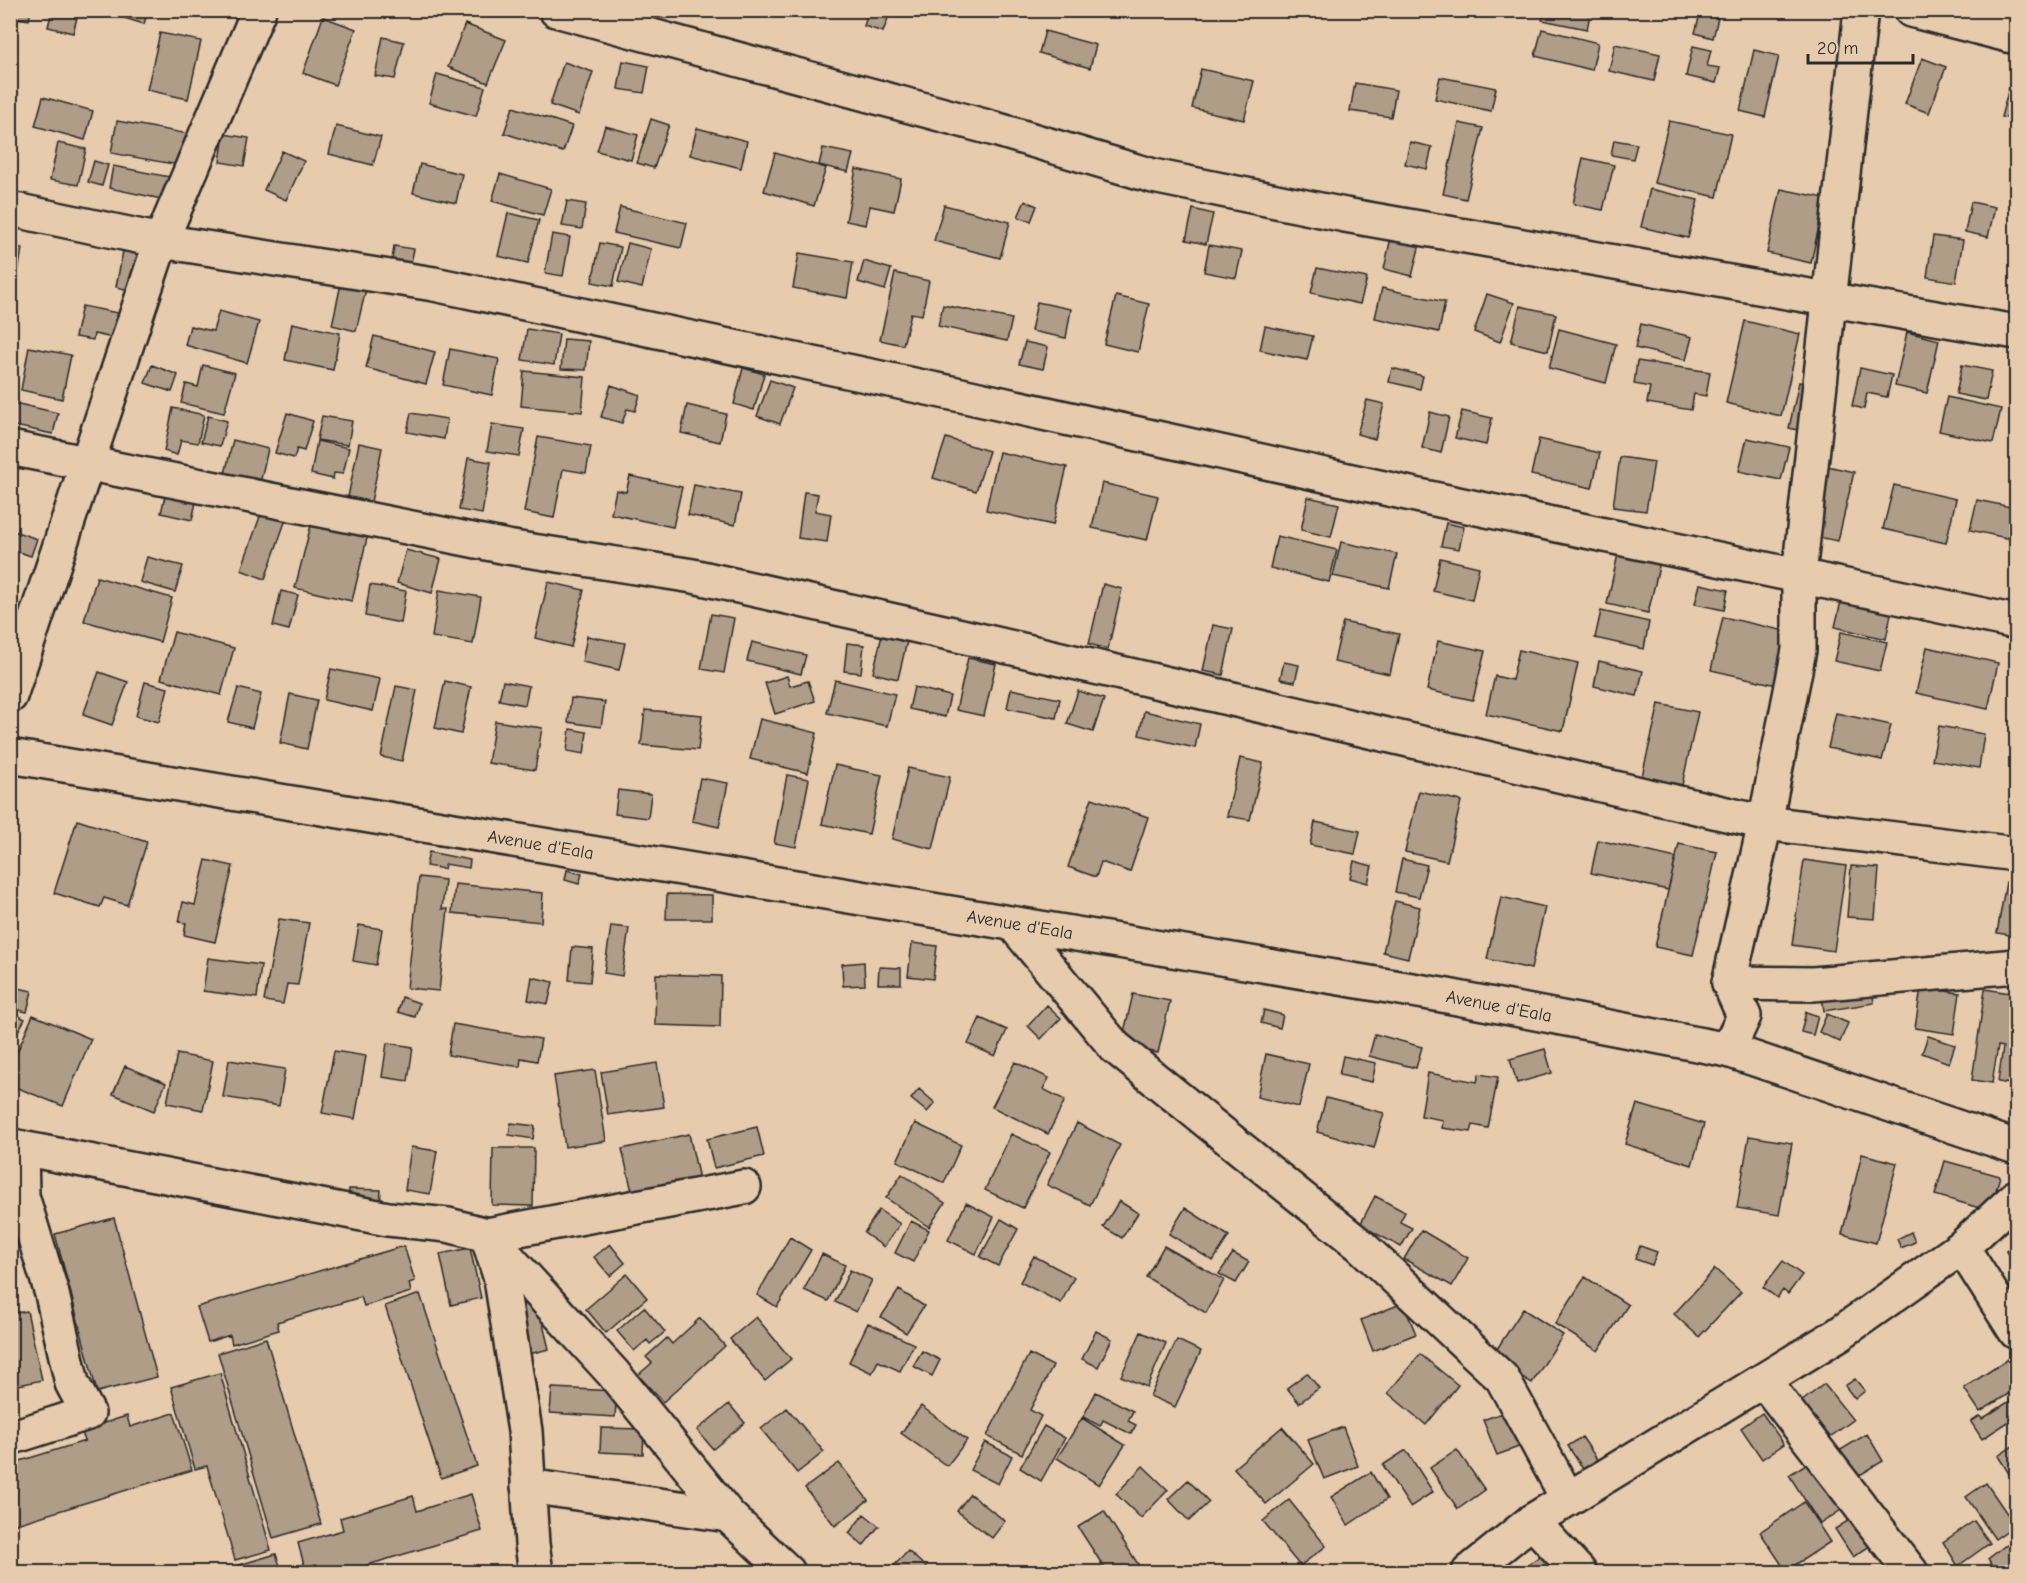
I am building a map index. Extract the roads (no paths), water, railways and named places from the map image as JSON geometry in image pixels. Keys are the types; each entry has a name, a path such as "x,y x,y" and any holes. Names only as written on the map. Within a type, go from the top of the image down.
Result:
{"street":[{"path":"10,696 162,242 259,10"},
{"path":"556,10 995,129 1153,176 1346,215 2016,332"},
{"path":"1728,1050 1744,1016 1729,983 1765,823 1799,650 1799,575 1861,10"},
{"path":"1911,10 2016,37"},
{"path":"10,209 162,242 434,284 961,394 1409,493 2016,622"},
{"path":"10,448 507,547 693,576 1765,823 2016,854"},
{"name":"Avenue d'Eala","path":"15,766 1442,994 1728,1050 2016,1147"},
{"path":"1014,925 1115,1047 1360,1245 1502,1378 1568,1499"},
{"path":"1729,983 1813,984 2016,966"},
{"path":"10,1438 88,1413 72,1383 52,1294 22,1196 16,1146 388,1219 448,1225 487,1235 744,1187"},
{"path":"1469,1572 1532,1521 1839,1334 1962,1247 2016,1197"},
{"path":"487,1235 501,1279 525,1431 531,1544 536,1572"},
{"path":"487,1235 613,1373 728,1515 788,1572"},
{"path":"1962,1247 2016,1332"},
{"path":"1764,1381 1911,1572"},
{"path":"528,1486 728,1515"},
{"path":"1532,1521 1580,1572"}]}
